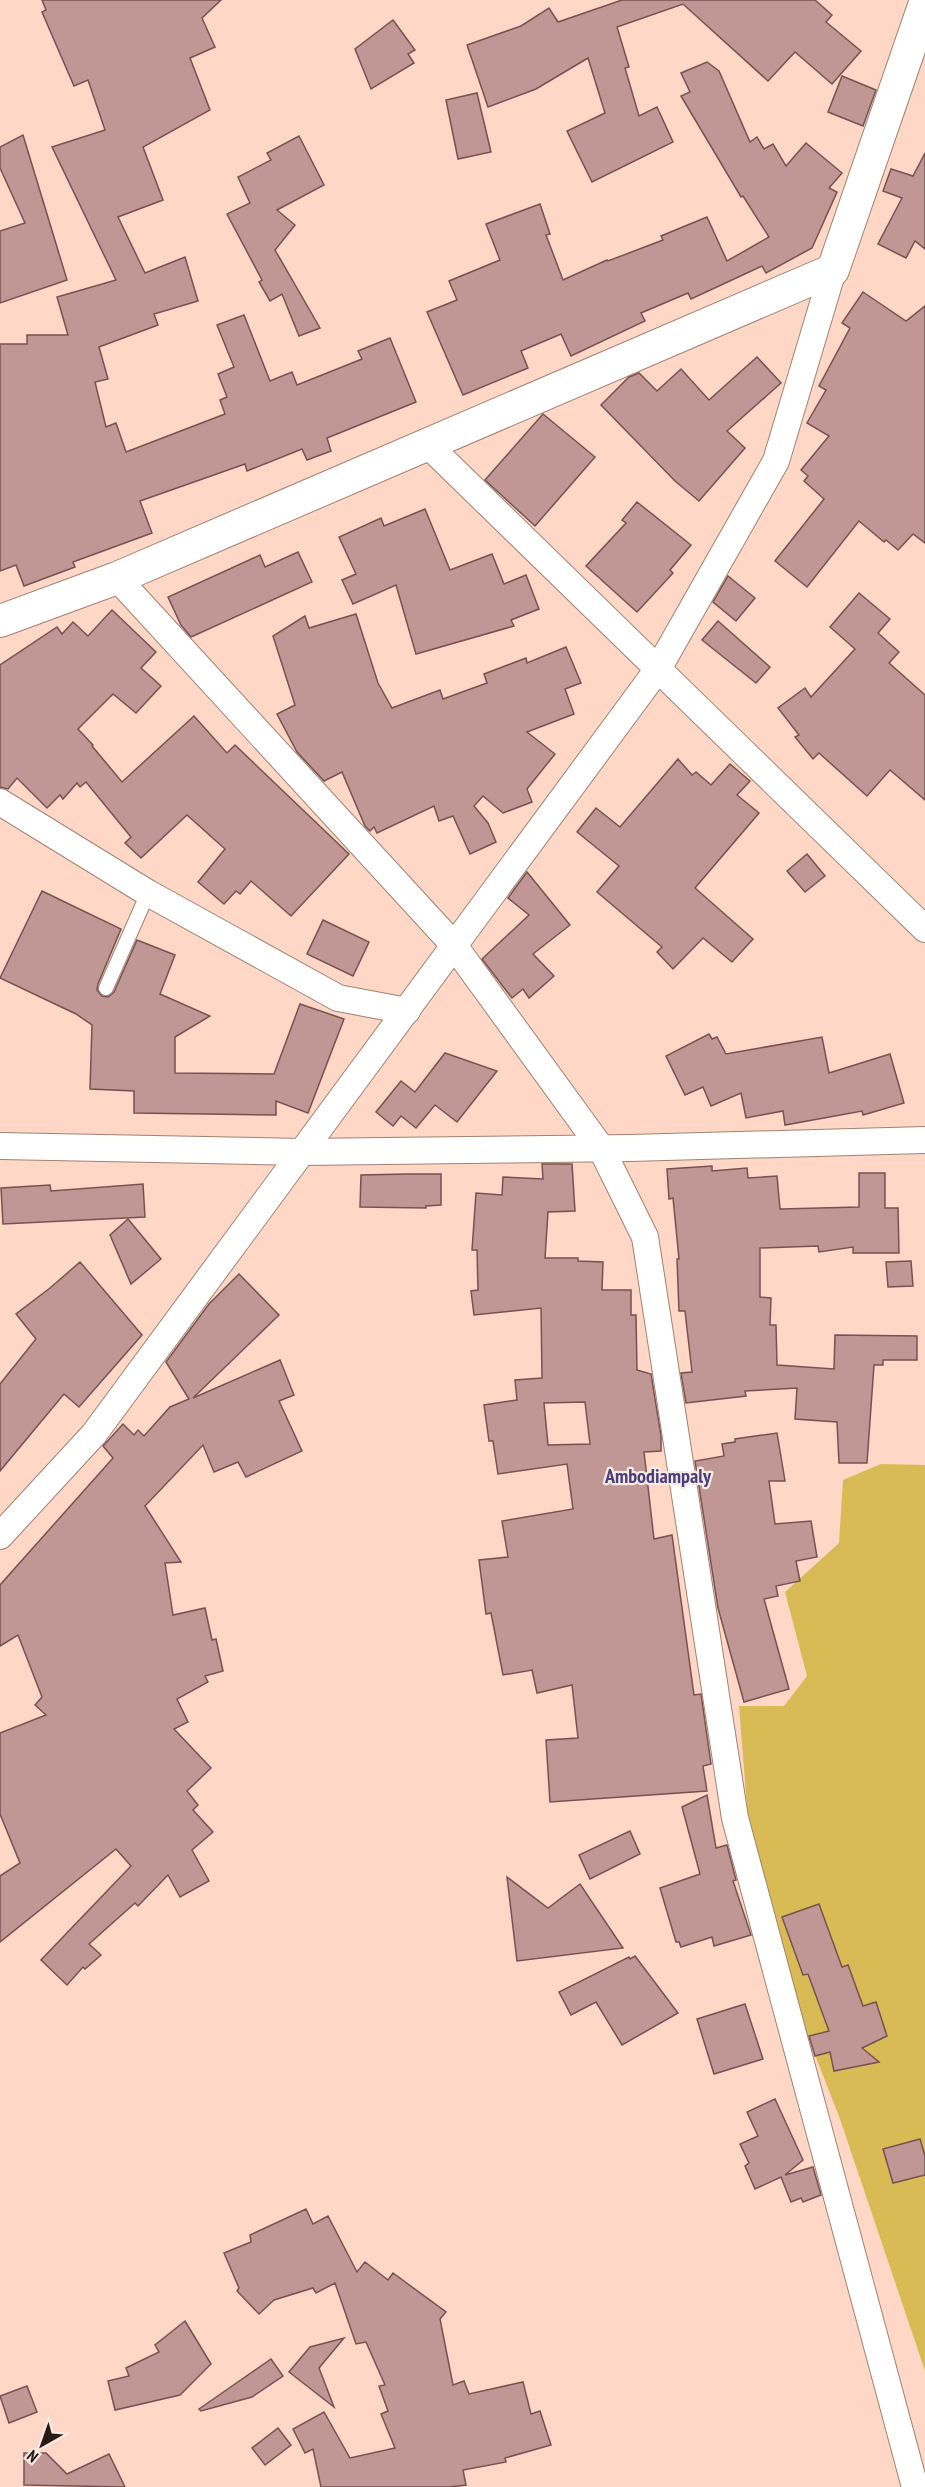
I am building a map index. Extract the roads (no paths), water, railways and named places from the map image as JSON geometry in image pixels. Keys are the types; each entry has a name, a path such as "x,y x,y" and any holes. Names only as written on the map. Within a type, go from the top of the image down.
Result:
{"street":[{"path":"0,1536 94,1434 453,944 658,669 776,461 833,270 925,3"},
{"path":"0,621 117,578 833,270"},
{"path":"428,445 925,929"},
{"path":"117,578 453,944 601,1148 645,1237 735,1818 915,2487"},
{"path":"0,802 148,893 338,998 406,1011"},
{"path":"0,1146 301,1152 925,1140"}],"lane":[{"path":"106,988 148,893"}],"district":[{"name":"Ambodiampaly","path":"658,1476"}]}
